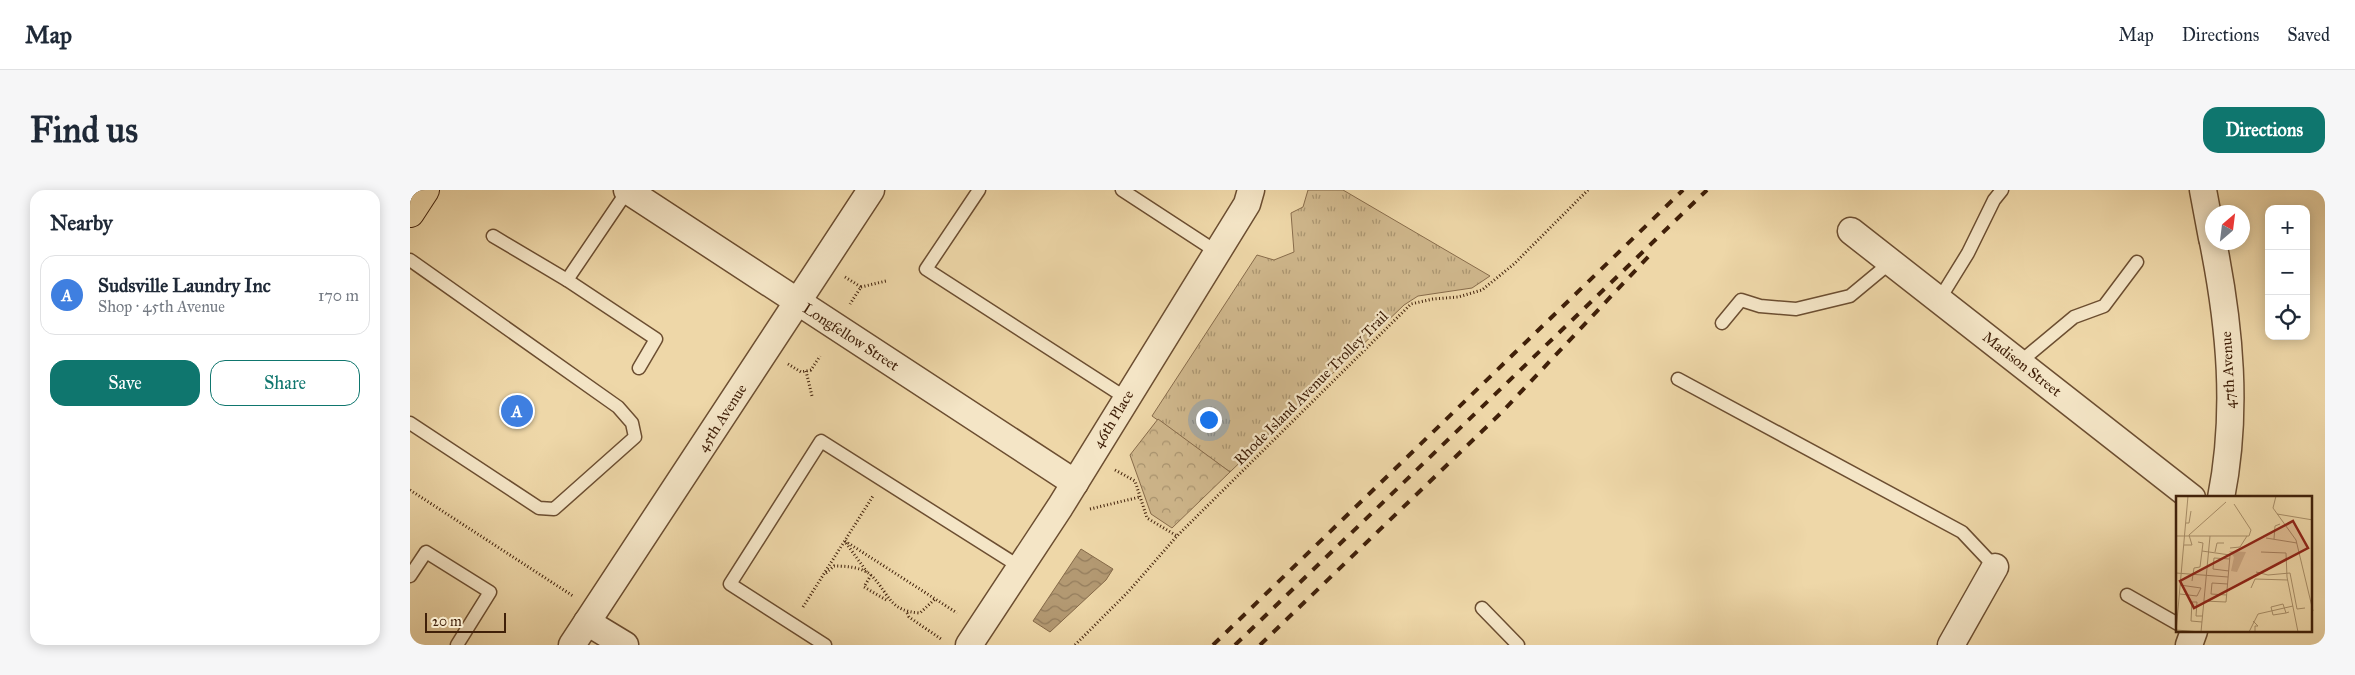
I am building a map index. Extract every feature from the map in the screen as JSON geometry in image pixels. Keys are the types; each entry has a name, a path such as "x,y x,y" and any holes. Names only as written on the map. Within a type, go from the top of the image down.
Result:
{"main road":[{"path":"410,213 425,190"}],"street":[{"name":"Longfellow Street","path":"627,190 1074,483"},
{"name":"45th Avenue","path":"572,645 871,190"},
{"name":"46th Place","path":"968,645 1074,483 1247,204 1251,190"},
{"path":"2203,190 2206,205"},
{"name":"Madison Street","path":"1851,231 2189,496"},
{"name":"47th Avenue","path":"2214,250 2228,336 2232,391 2227,468 2222,496"},
{"path":"1951,645 1995,567"},
{"path":"587,622 625,645"}],"lane":[{"path":"567,280 627,190"},
{"path":"979,190 926,269 1126,398"},
{"path":"1122,190 1217,252"},
{"path":"1939,300 1968,253 1994,200 2002,190"},
{"path":"493,236 567,280 656,339 639,368"},
{"path":"410,260 618,407 632,423 635,437 554,509 539,508 410,423"},
{"path":"1722,323 1741,300 1760,306 1796,310 1850,296 1891,262"},
{"path":"2020,362 2074,318 2104,306 2137,262"},
{"path":"1678,378 1962,532 1995,567"},
{"path":"825,645 730,584 821,441 1020,568"},
{"path":"410,576 426,552 490,592 457,645"},
{"path":"2127,595 2176,625"},
{"path":"1482,608 1518,645"}],"path":[{"name":"Rhode Island Avenue Trolley Trail","path":"1075,645 1128,592 1177,536 1411,304 1433,299 1458,297 1482,290 1514,264 1588,190"},
{"path":"844,277 861,287"},
{"path":"850,304 861,287 886,281"},
{"path":"787,364 801,372 811,370 820,356"},
{"path":"806,371 812,396"},
{"path":"1114,469 1135,481 1147,518 1177,536"},
{"path":"792,624 883,480"},
{"path":"410,490 573,596"},
{"path":"1087,510 1140,497"},
{"path":"844,541 891,603"},
{"path":"844,541 957,613"},
{"path":"822,577 834,566 848,566 869,574"},
{"path":"869,574 864,587 906,612 920,613 934,599"},
{"path":"906,612 909,617 941,639"}],"green space":[{"path":"1308,190 1343,190 1490,276 1472,288 1418,296 1404,305 1230,472 1152,416 1257,255 1274,260 1294,252 1291,213 1303,207"},
{"path":"1158,419 1230,472 1172,528 1151,514 1130,455"}],"water":[{"path":"1081,549 1113,569 1106,580 1050,632 1033,621"}],"railway":[{"path":"1213,645 1683,190"},
{"path":"1235,645 1707,190"},
{"path":"1260,645 1501,413 1649,256"}],"place":[{"name":"Sudsville Laundry Inc","path":"517,411"}]}
